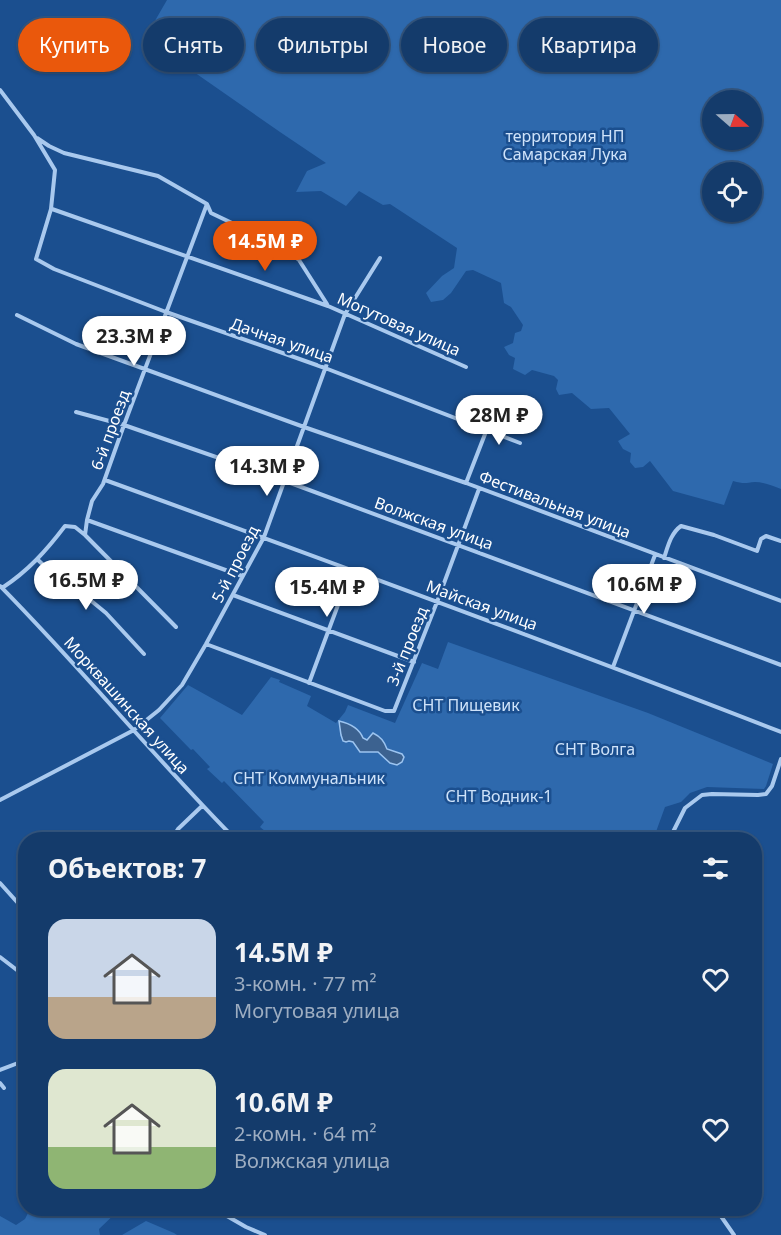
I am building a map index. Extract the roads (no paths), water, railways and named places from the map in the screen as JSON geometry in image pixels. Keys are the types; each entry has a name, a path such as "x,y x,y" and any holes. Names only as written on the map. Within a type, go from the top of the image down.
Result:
{"street":[{"path":"0,90 55,170 51,209"},
{"path":"33,135 64,153 158,176 207,204 211,213 273,242 299,260 328,306"},
{"name":"6-й проезд","path":"85,535 92,501 105,480 207,204"},
{"name":"Могутовая улица","path":"51,209 328,306 466,367"},
{"name":"Дачная улица","path":"51,209 36,259 54,269 166,312 325,368 520,443"},
{"name":"5-й проезд","path":"0,800 134,730 159,710 182,685 264,537 345,314 380,258"},
{"name":"Фестивальная улица","path":"17,315 76,344 466,483 781,602"},
{"name":"Волжская улица","path":"76,412 124,425 285,481 781,665"},
{"path":"466,483 487,429"},
{"name":"Майская улица","path":"105,480 613,667 781,732"},
{"name":"3-й проезд","path":"309,683 385,711 394,711 479,489"},
{"path":"87,519 242,576"},
{"path":"1,587 16,579 38,560 64,526 75,526 177,627"},
{"path":"663,558 672,536 681,526 757,551 761,539 766,536 781,541"},
{"path":"613,667 655,555"},
{"path":"38,560 71,591 89,599 106,614 144,654"},
{"path":"206,644 309,683 351,570"},
{"name":"Морквашинская улица","path":"1,587 228,832"},
{"path":"233,595 414,662"},
{"path":"673,832 685,808 702,795 766,794 772,786 781,759"},
{"path":"176,832 202,806"},
{"path":"0,883 18,903"},
{"path":"0,957 18,971"},
{"path":"0,1070 18,1063"},
{"path":"0,1083 4,1088"},
{"path":"227,1216 265,1235"},
{"path":"721,1216 734,1235"}],"park label":[{"name":"территория НП Самарская Лука","path":"565,145"},
{"name":"СНТ Пищевик","path":"466,705"},
{"name":"СНТ Волга","path":"595,749"},
{"name":"СНТ Коммунальник","path":"309,778"},
{"name":"СНТ Водник-1","path":"499,796"}]}
